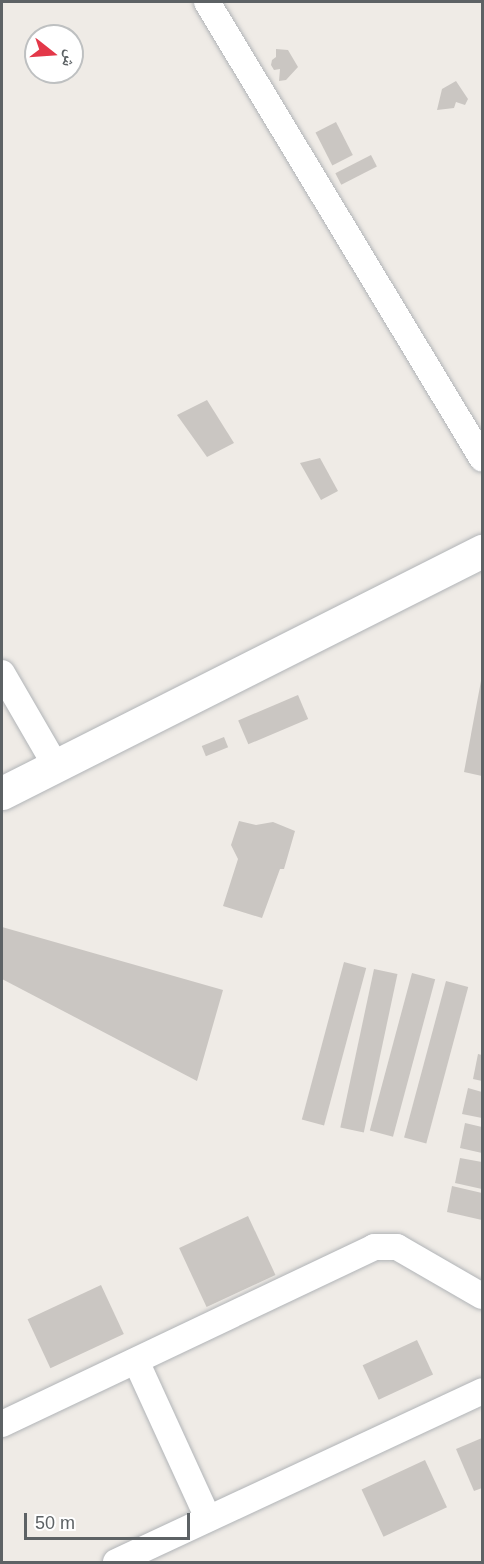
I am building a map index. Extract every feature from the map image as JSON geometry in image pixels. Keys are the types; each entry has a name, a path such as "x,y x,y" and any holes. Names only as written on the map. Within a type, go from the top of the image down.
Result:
{"main road":[{"path":"2,793 483,551"}],"street":[{"path":"207,2 483,458"},
{"path":"2,673 56,765"},
{"path":"2,1424 374,1247 397,1247 483,1296"},
{"path":"136,1361 208,1518"},
{"path":"116,1563 483,1391"}],"building":[{"path":"276,49 288,50 298,67 286,80 279,81 280,69 274,70 271,65 272,60 276,57"},
{"path":"456,81 468,99 465,105 456,102 454,108 437,110 442,89"},
{"path":"336,122 353,155 332,165 316,132"},
{"path":"371,155 377,167 341,185 335,173"},
{"path":"207,400 234,443 207,457 177,415"},
{"path":"320,458 338,491 321,500 300,463"},
{"path":"482,681 482,776 464,772"},
{"path":"298,695 308,719 248,744 238,720"},
{"path":"224,737 228,747 206,756 202,746"},
{"path":"239,821 256,825 273,822 295,831 284,869 280,869 262,918 223,906 238,859 231,845"},
{"path":"2,927 223,990 197,1081 2,979"},
{"path":"344,962 366,968 324,1125 302,1119"},
{"path":"374,969 397,974 364,1132 340,1127"},
{"path":"412,973 435,979 393,1137 370,1130"},
{"path":"446,981 468,987 426,1143 404,1137"},
{"path":"478,1054 482,1055 482,1081 473,1079"},
{"path":"468,1088 482,1092 482,1118 462,1114"},
{"path":"465,1123 482,1127 482,1153 460,1148"},
{"path":"460,1158 482,1162 482,1189 455,1183"},
{"path":"452,1186 482,1193 482,1220 447,1212"},
{"path":"248,1216 275,1275 207,1307 179,1248"},
{"path":"101,1285 124,1334 50,1368 28,1319"},
{"path":"417,1340 433,1374 379,1400 363,1365"},
{"path":"482,1438 482,1488 474,1491 456,1449"},
{"path":"425,1460 447,1507 384,1537 362,1490"}]}
